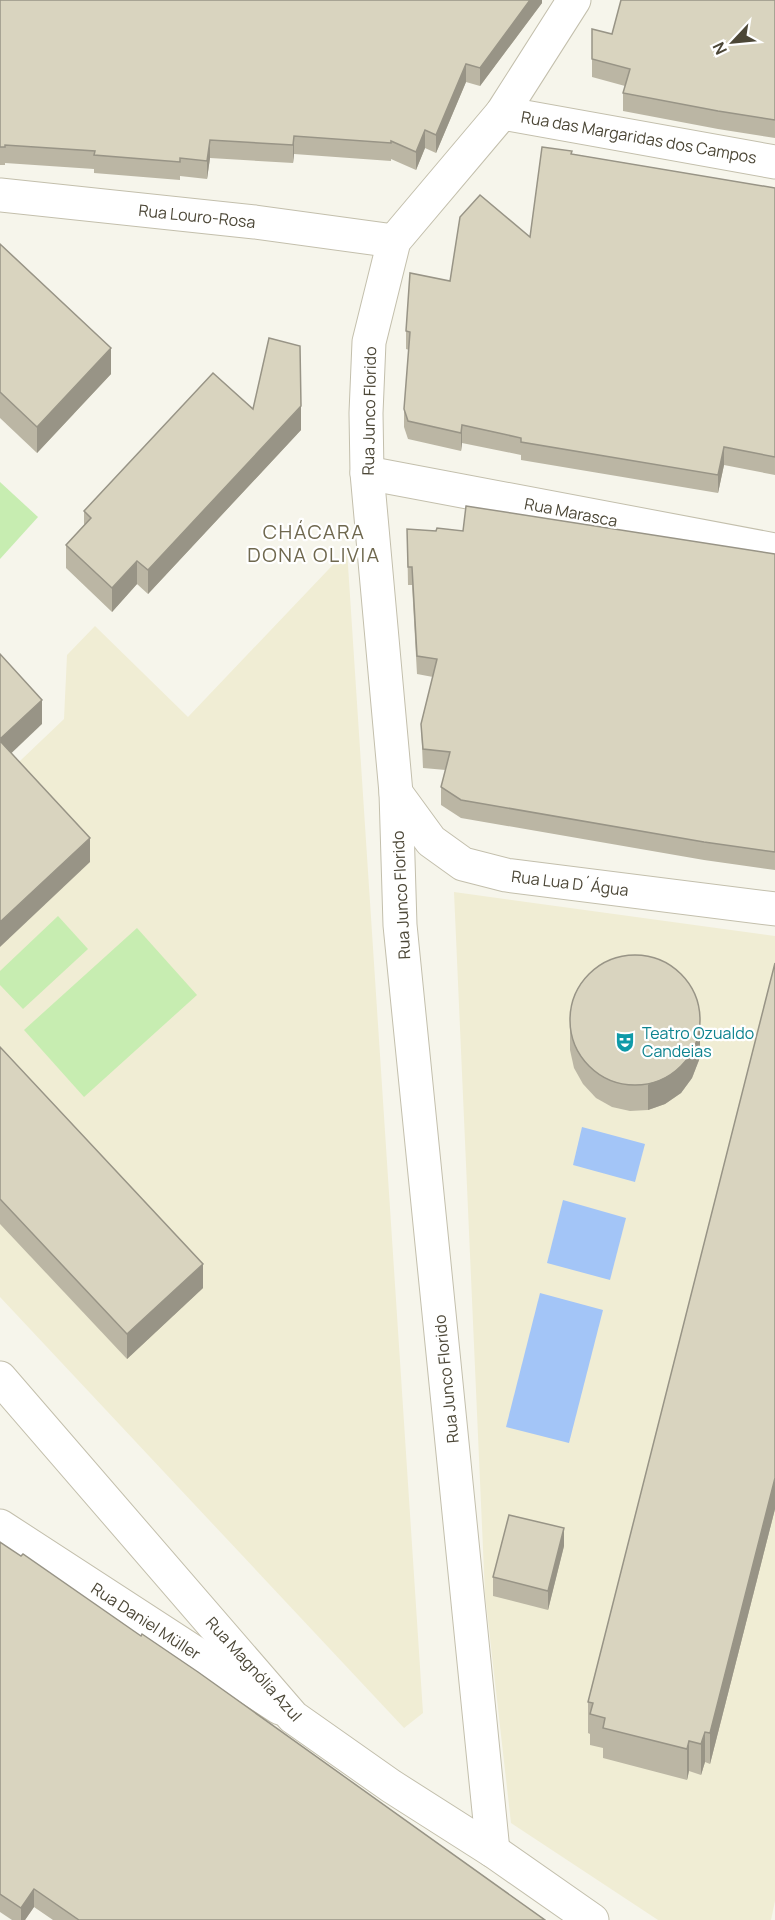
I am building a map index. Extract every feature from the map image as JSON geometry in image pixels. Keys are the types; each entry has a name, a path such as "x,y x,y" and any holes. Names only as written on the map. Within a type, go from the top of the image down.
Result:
{"street":[{"name":"Rua Junco Florido","path":"493,1851 400,925 396,793 367,473 366,412 369,342 394,242 502,113 574,0"},
{"name":"Rua das Margaridas dos Campos","path":"502,113 775,162"},
{"name":"Rua Louro-Rosa","path":"0,195 255,222 394,242"},
{"name":"Rua Marasca","path":"367,473 775,550"},
{"name":"Rua Lua D´Água","path":"396,793 431,842 463,864 506,875 775,909"},
{"name":"Rua Magnólia Azul","path":"0,1378 292,1717 592,1920"},
{"name":"Rua Daniel Müller","path":"0,1526 292,1717"}],"shaded area":[{"path":"347,550 423,1713 404,1728 0,1297 0,780 64,719 67,655 95,626 188,717"},
{"path":"454,892 775,936 775,1901 771,1920 658,1920 511,1823 485,1594"}],"green space":[{"path":"0,482 38,517 0,559"},
{"path":"58,916 88,949 23,1009 0,985 0,971"},
{"path":"137,928 197,995 84,1097 24,1030"}],"water":[{"path":"582,1127 645,1144 635,1182 573,1165"},
{"path":"563,1200 626,1218 610,1280 547,1263"},
{"path":"540,1293 603,1310 569,1443 506,1427"}],"building":[{"path":"0,0 530,0 480,68 466,64 436,135 425,130 416,152 391,141 391,143 294,136 293,145 210,140 207,161 180,158 180,162 94,155 95,151 5,145 5,147 0,147"},
{"path":"621,0 775,0 775,120 623,93 630,69 592,59 592,29 612,34"},
{"path":"542,147 572,151 571,154 775,188 775,457 724,447 718,475 521,442 521,438 462,425 461,433 408,421 404,409 410,332 406,331 410,273 450,281 460,217 480,195 530,237"},
{"path":"0,244 111,348 37,427 0,392"},
{"path":"269,338 300,346 301,406 148,570 137,561 112,588 66,545 91,518 84,511 213,373 253,409"},
{"path":"466,506 775,554 775,852 461,800 441,787 450,752 423,749 421,724 437,659 417,656 412,567 408,567 407,529 436,531 437,528 463,531"},
{"path":"0,654 42,700 0,739"},
{"path":"0,741 90,838 0,922"},
{"path":"635,955 660,960 681,974 695,995 700,1020 695,1045 681,1066 660,1080 635,1085 610,1080 589,1066 575,1045 570,1020 575,995 589,974 610,960"},
{"path":"775,963 775,1478 710,1733 705,1732 701,1744 689,1741 687,1749 603,1728 605,1718 590,1714 593,1703 588,1702"},
{"path":"0,1047 203,1264 127,1334 0,1199"},
{"path":"509,1515 564,1528 548,1591 493,1577"},
{"path":"0,1542 21,1556 23,1554 141,1636 142,1634 198,1672 545,1920 79,1920 34,1889 21,1908 0,1894"}],"place":[{"name":"Teatro Ozualdo Candeias","path":"625,1042"}],"district":[{"name":"CHÁCARA DONA OLIVIA","path":"314,542"}]}
